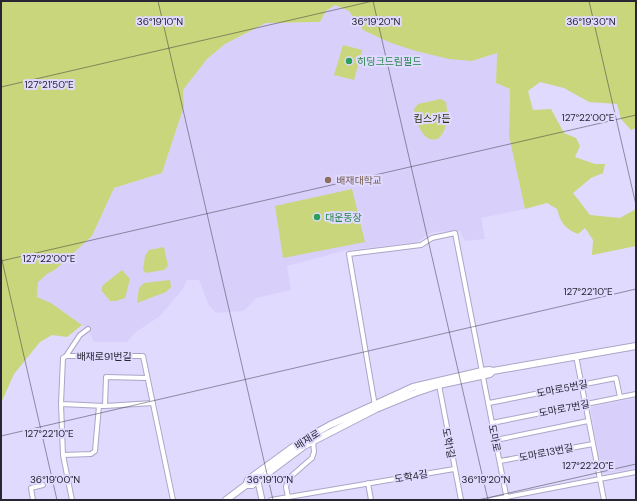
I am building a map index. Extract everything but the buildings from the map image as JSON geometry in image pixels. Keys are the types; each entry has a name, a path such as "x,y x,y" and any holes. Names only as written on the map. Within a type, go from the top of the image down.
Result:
{"main road":[{"name":"배재로","path":"226,500 246,485 248,480 257,477 313,440 413,387 483,373 490,374 493,371 636,346"},
{"name":"배재로","path":"257,477 312,435 415,392 483,373"}],"street":[{"path":"376,407 349,254 421,245 432,238 455,233 483,373"},
{"name":"배재로91번길","path":"72,500 63,455 61,404 63,358 66,356 80,335 88,329"},
{"name":"배재로91번길","path":"66,356 143,356 147,378"},
{"path":"576,356 604,500"},
{"name":"도마로","path":"483,373 507,499"},
{"path":"105,406 106,377 147,378 173,500"},
{"name":"도마로5번길","path":"489,403 616,378 620,397"},
{"name":"도학1길","path":"439,385 460,500"},
{"name":"도마로7번길","path":"492,423 636,394"},
{"path":"61,404 105,406 153,402"},
{"path":"63,455 91,454 95,451 99,406"},
{"path":"496,440 588,421"},
{"path":"288,497 286,487 288,479 312,458 314,452 313,440"},
{"name":"도마로13번길","path":"500,461 593,444"},
{"name":"도학4길","path":"271,500 454,468"},
{"path":"491,500 507,499 636,472"},
{"path":"257,477 262,500"},
{"path":"368,483 371,500"},
{"path":"33,500 31,488 43,486"}],"shaded area":[{"name":"배재대학교","path":"335,5 349,11 363,30 472,61 497,53 496,83 510,89 509,136 525,209 481,218 485,239 465,241 460,231 435,232 417,242 343,251 287,266 291,290 256,298 244,311 216,313 208,304 199,280 187,280 183,289 160,316 136,332 127,342 94,342 88,329 51,303 37,297 38,282 47,273 56,269 92,236 114,188 162,173 184,106 183,90 207,59 225,44 266,23 320,22 326,11"},
{"path":"636,398 636,468 602,474 590,407"}],"green space":[{"path":"1,1 636,1 636,128 631,130 621,119 617,104 589,102 564,88 540,82 528,91 533,110 551,109 564,133 576,138 580,146 575,157 595,164 605,164 603,173 591,178 573,193 590,215 620,218 636,209 636,246 592,255 593,240 585,228 578,234 569,230 560,218 557,209 547,203 525,209 509,136 510,89 496,83 497,53 472,61 449,59 416,51 391,43 363,30 349,11 335,5 326,11 320,22 266,23 225,44 207,59 183,90 184,106 162,173 114,188 92,236 56,269 47,274 38,282 37,297 51,303 82,325 67,337 52,335 40,342 14,374 1,403"},
{"name":"히딩크드림필드","path":"343,45 362,50 354,80 334,75"},
{"name":"킴스가든","path":"441,99 446,102 446,126 439,138 433,140 425,136 421,131 416,120 414,109 418,104"},
{"name":"대운동장","path":"352,189 365,242 283,258 275,206"},
{"path":"164,247 168,266 164,270 146,273 143,270 145,256 149,250"},
{"path":"122,270 130,279 125,298 110,301 101,290 103,285"},
{"path":"170,280 171,287 166,292 137,303 139,288 144,283"}],"place":[{"name":"히딩크드림필드","path":"349,61"},
{"name":"배재대학교","path":"328,180"},
{"name":"대운동장","path":"317,217"}]}
